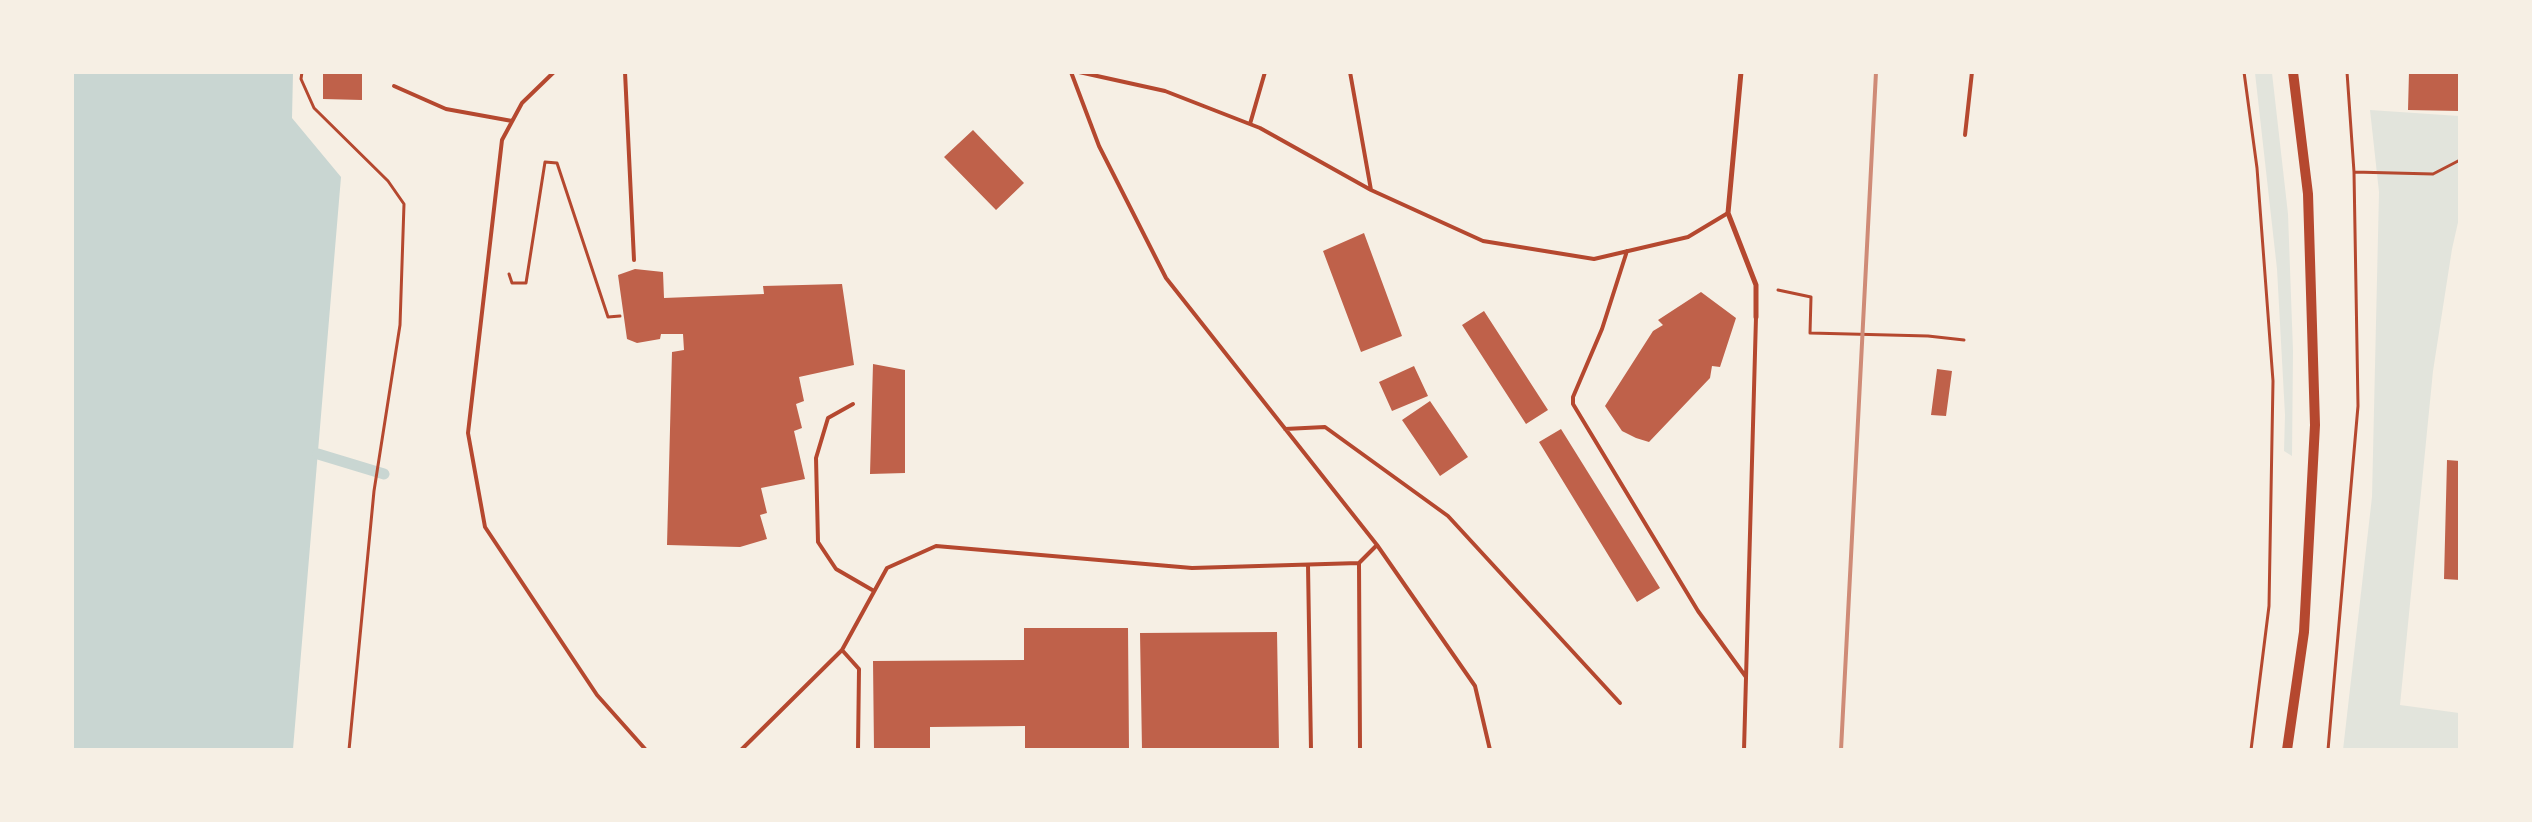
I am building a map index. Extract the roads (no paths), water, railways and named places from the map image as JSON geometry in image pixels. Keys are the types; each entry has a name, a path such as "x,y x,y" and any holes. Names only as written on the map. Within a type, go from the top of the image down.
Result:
{"main road":[{"path":"2287,750 2304,632 2315,425 2308,194 2293,72"}],"street":[{"path":"1741,72 1728,214 1756,285 1756,317"}],"lane":[{"path":"554,72 522,103 502,140 468,432 485,527 597,695 646,750"},
{"path":"625,72 634,260"},
{"path":"1071,72 1099,146 1166,278 1377,545 1475,686 1490,750"},
{"path":"1078,72 1165,91 1250,124 1371,190 1483,241 1594,259 1688,237 1728,214"},
{"path":"1250,124 1265,72"},
{"path":"1350,72 1371,190"},
{"path":"1965,135 1972,72"},
{"path":"394,86 446,109 512,121"},
{"path":"1627,251 1602,329 1573,397 1573,404 1698,611 1746,677"},
{"path":"1744,750 1756,317"},
{"path":"853,404 828,418 816,458 818,542 836,569 874,591"},
{"path":"1285,429 1325,427 1448,516 1620,703"},
{"path":"741,750 842,650 887,568 936,546 1192,568 1359,563 1377,545"},
{"path":"1359,563 1360,750"},
{"path":"1308,565 1311,750"},
{"path":"842,650 859,669 858,750"}],"waterway":[{"path":"318,454 384,474"}],"railway":[{"path":"1841,750 1876,72"}]}
